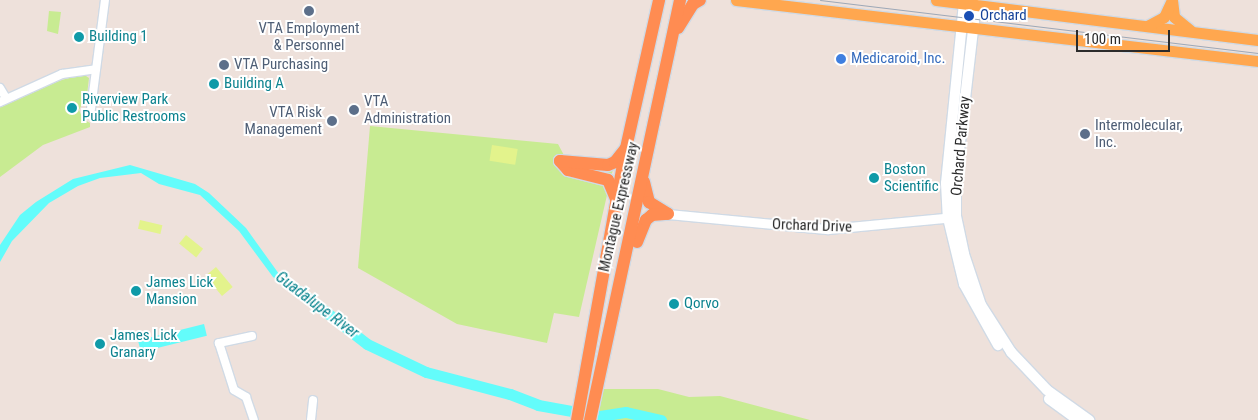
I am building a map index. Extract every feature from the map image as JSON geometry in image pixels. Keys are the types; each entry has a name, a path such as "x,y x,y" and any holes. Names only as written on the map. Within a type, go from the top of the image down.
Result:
{"highway":[{"name":"Montague Expressway","path":"590,420 593,375 616,200 659,0"},
{"name":"Montague Expressway","path":"577,420 593,375 620,276 644,176 680,0"},
{"path":"672,36 689,9 700,0"},
{"path":"616,200 616,191 608,180 568,170 560,161 608,165 615,162 626,148"},
{"path":"644,176 647,198 668,214"},
{"path":"620,276 635,252 646,220 652,215 668,214"}],"main road":[{"path":"736,0 1258,61"},
{"path":"936,0 1258,40"},
{"path":"1143,26 1160,20 1172,0"},
{"path":"1172,0 1178,22 1196,33"},
{"name":"Orchard Parkway","path":"970,4 955,139 946,183 968,283 988,333 1045,392 1078,420"},
{"name":"Orchard Parkway","path":"1045,392 1089,420"}],"street":[{"path":"91,109 105,0"},
{"path":"0,88 3,100 69,72 96,69"},
{"name":"Orchard Drive","path":"668,214 828,229 952,217"},
{"path":"252,336 219,343 234,390 246,397 254,420"},
{"path":"311,420 313,400"}],"green space":[{"path":"49,11 61,12 58,34 47,31"},
{"path":"83,74 89,78 87,95 79,110 83,119 90,123 90,127 43,145 0,177 0,107 48,84"},
{"path":"370,126 558,144 566,159 613,169 579,317 554,313 547,343 457,324 358,268"},
{"path":"492,145 518,149 515,165 489,161"},
{"path":"140,220 162,225 160,234 138,229"},
{"path":"186,235 203,249 196,257 179,244"},
{"path":"216,267 233,287 222,296 205,276"},
{"path":"602,389 658,389 689,397 720,396 810,420 593,420"}],"water":[{"path":"130,165 195,184 209,193 246,228 279,274 306,291 311,300 307,302 273,277 239,231 200,195 159,184 141,173 100,178 78,186 49,203 12,241 0,262 0,245 20,215 36,202 73,179"},
{"path":"204,324 207,336 141,352 138,340"}],"waterway":[{"name":"Guadalupe River","path":"299,291 367,344 426,372 510,394 538,405 600,416 626,412 661,420"}],"tram line":[{"path":"820,0 1258,53"}],"place":[{"name":"VTA Employment & Personnel","path":"309,11"},
{"name":"Orchard","path":"969,16"},
{"name":"Building 1","path":"79,37"},
{"name":"Medicaroid, Inc.","path":"841,59"},
{"name":"VTA Purchasing","path":"224,65"},
{"name":"Building A","path":"214,84"},
{"name":"Riverview Park Public Restrooms","path":"72,108"},
{"name":"VTA Administration","path":"354,110"},
{"name":"VTA Risk Management","path":"332,121"},
{"name":"Intermolecular, Inc.","path":"1085,134"},
{"name":"Boston Scientific","path":"874,178"},
{"name":"James Lick Mansion","path":"136,291"},
{"name":"Qorvo","path":"674,304"},
{"name":"James Lick Granary","path":"100,344"}]}
